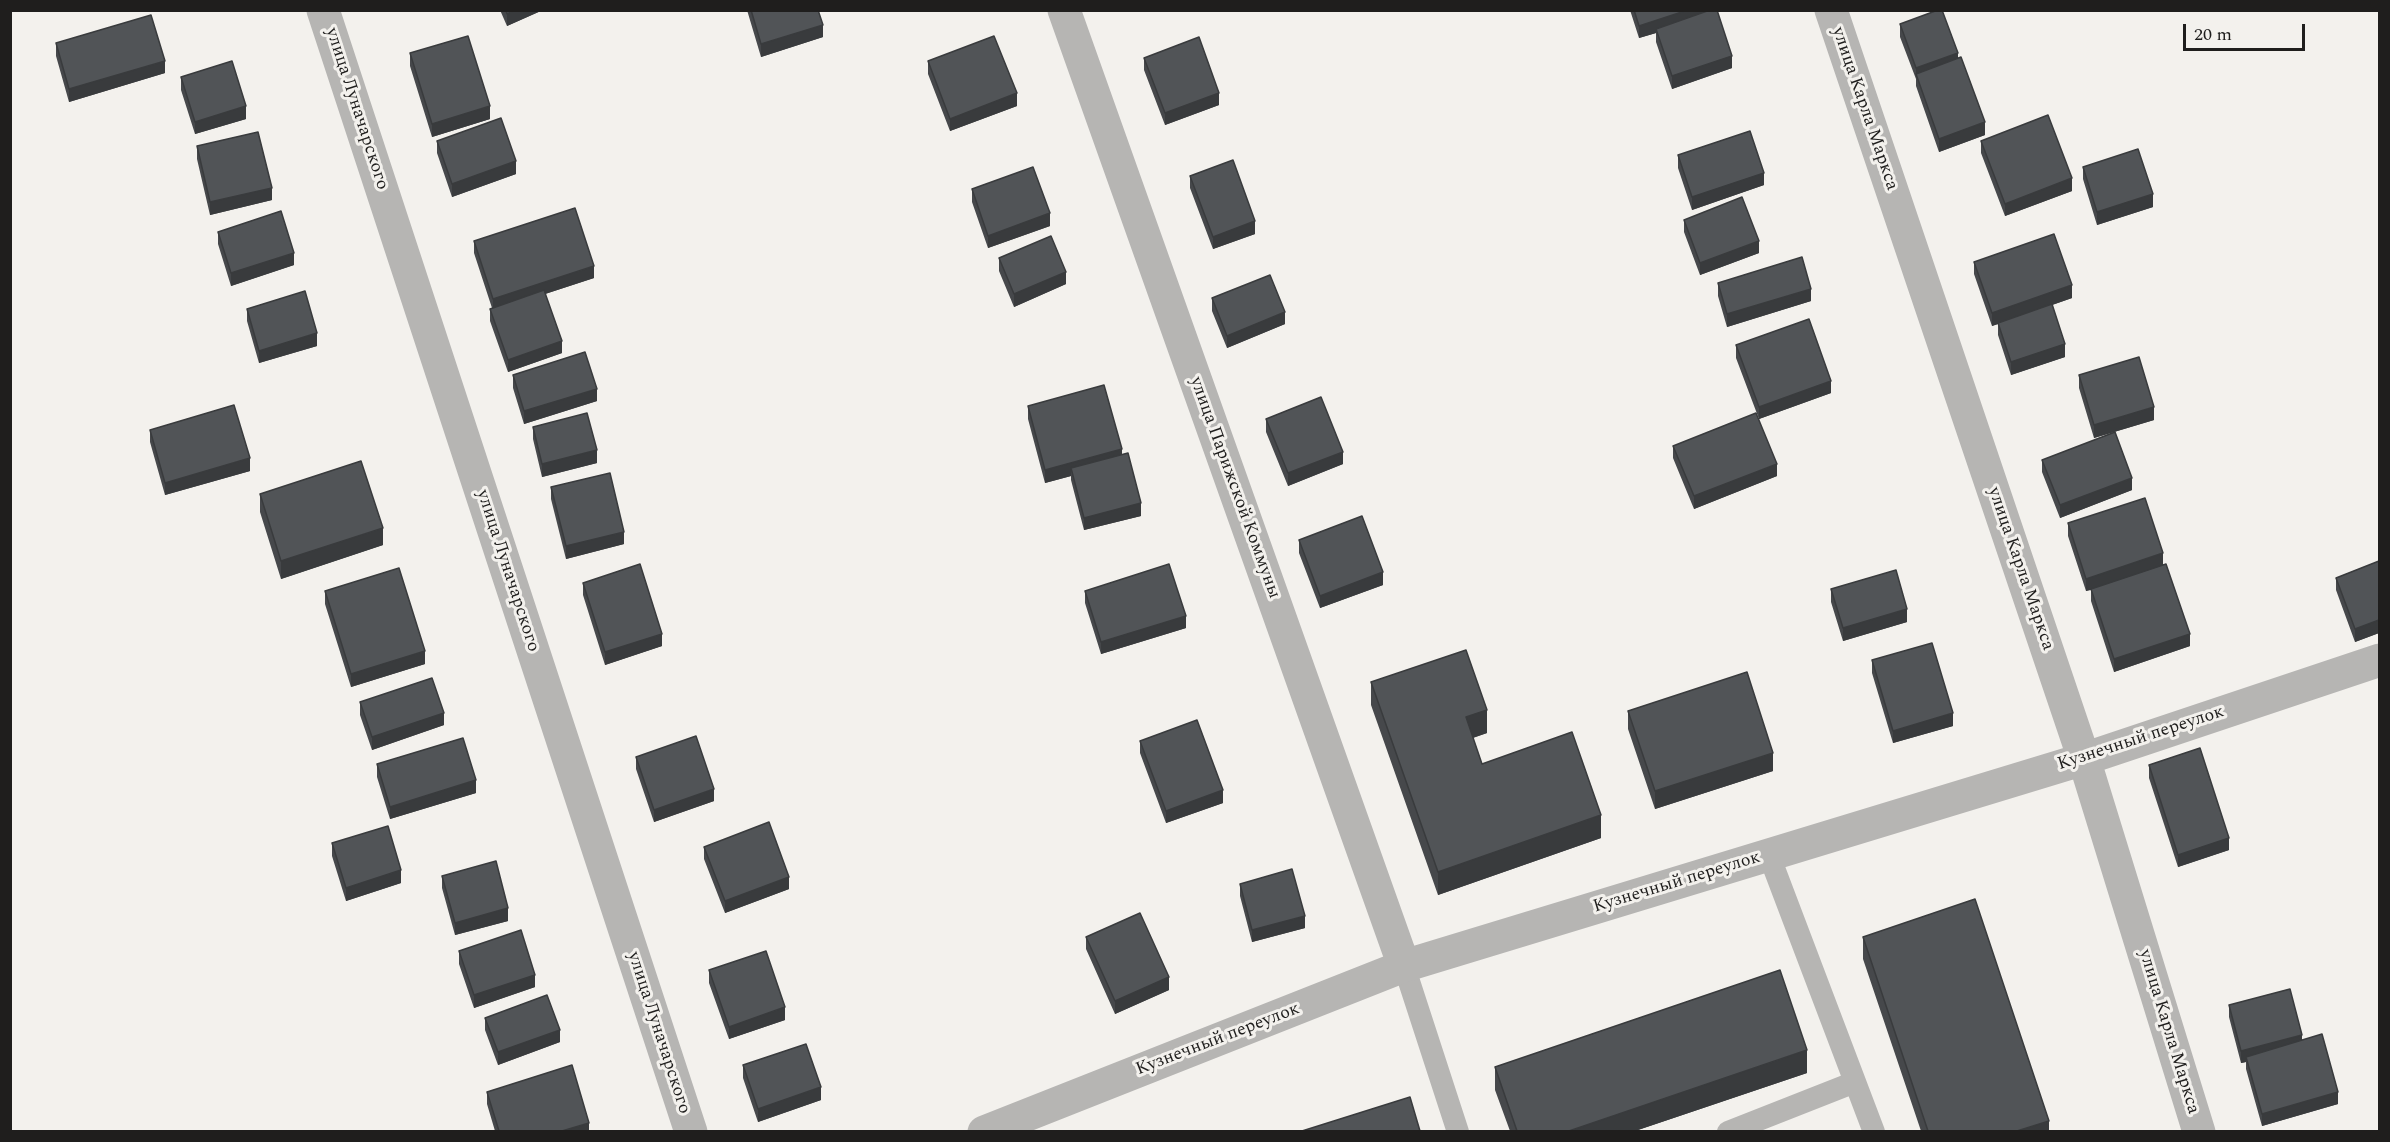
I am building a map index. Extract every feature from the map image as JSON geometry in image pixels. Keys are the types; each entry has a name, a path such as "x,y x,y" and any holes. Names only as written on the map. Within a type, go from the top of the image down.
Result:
{"street":[{"name":"улица Луначарского","path":"323,10 691,1131"},
{"name":"улица Парижской Коммуны","path":"1064,10 1404,966"},
{"name":"улица Карла Маркса","path":"1831,10 2084,759 2199,1131"},
{"name":"Кузнечный переулок","path":"984,1131 1404,966 2084,759 2379,660"}],"lane":[{"path":"1769,855 1874,1131"},
{"path":"1404,966 1458,1131"},
{"path":"1728,1131 1855,1082"}],"building":[{"path":"751,10 818,10 823,25 761,44"},
{"path":"1634,10 1688,10 1639,26"},
{"path":"1710,10 1717,10 1732,56 1672,76 1656,29"},
{"path":"1942,10 1958,53 1916,68 1900,24"},
{"path":"151,15 165,61 69,89 56,43"},
{"path":"468,36 490,106 432,124 410,53"},
{"path":"994,36 1017,93 950,119 928,61"},
{"path":"1199,37 1219,93 1165,113 1144,58"},
{"path":"1961,57 1985,122 1939,139 1916,74"},
{"path":"232,61 246,106 195,122 181,77"},
{"path":"2048,115 2072,178 2005,204 1981,141"},
{"path":"501,118 516,161 452,184 437,141"},
{"path":"1750,131 1764,173 1692,197 1678,155"},
{"path":"258,132 272,188 210,202 197,146"},
{"path":"2138,149 2153,194 2097,212 2083,167"},
{"path":"1233,160 1255,221 1213,237 1190,176"},
{"path":"1033,167 1050,213 988,236 972,189"},
{"path":"1742,197 1759,241 1700,263 1684,220"},
{"path":"575,208 594,266 493,299 474,241"},
{"path":"281,211 294,253 231,273 218,232"},
{"path":"2054,234 2072,285 1992,313 1974,262"},
{"path":"1051,236 1066,272 1014,294 999,258"},
{"path":"1802,257 1811,289 1727,314 1718,283"},
{"path":"1270,275 1285,312 1227,336 1212,298"},
{"path":"544,290 562,341 508,360 490,309"},
{"path":"305,291 317,333 259,351 247,309"},
{"path":"2052,304 2065,344 2011,362 1998,323"},
{"path":"1809,319 1831,381 1759,407 1736,345"},
{"path":"585,352 597,389 524,411 513,375"},
{"path":"2139,357 2154,407 2094,425 2079,375"},
{"path":"1104,385 1122,449 1045,470 1028,406"},
{"path":"1321,397 1343,452 1288,473 1266,419"},
{"path":"234,405 250,458 165,483 150,430"},
{"path":"587,413 597,450 542,464 533,427"},
{"path":"1756,413 1777,464 1694,496 1673,446"},
{"path":"2115,432 2132,478 2060,505 2042,460"},
{"path":"1128,453 1141,503 1084,518 1071,468"},
{"path":"361,461 383,528 281,561 260,494"},
{"path":"610,473 624,532 566,546 551,487"},
{"path":"2145,498 2163,553 2086,579 2068,523"},
{"path":"1362,516 1383,572 1320,596 1299,540"},
{"path":"2379,561 2379,620 2355,629 2336,578"},
{"path":"640,564 662,634 605,652 583,583"},
{"path":"1169,564 1186,616 1101,642 1085,591"},
{"path":"2166,564 2190,634 2114,659 2091,589"},
{"path":"399,568 425,651 351,674 325,591"},
{"path":"1896,570 1907,609 1843,628 1831,589"},
{"path":"1932,643 1953,713 1893,731 1872,660"},
{"path":"1466,650 1487,710 1466,717 1482,764 1572,732 1601,815 1438,872 1371,682"},
{"path":"1747,672 1773,753 1655,791 1628,711"},
{"path":"432,678 444,713 372,737 360,702"},
{"path":"1197,720 1223,790 1166,811 1140,741"},
{"path":"696,736 714,789 654,810 636,757"},
{"path":"463,738 476,780 390,807 377,764"},
{"path":"2200,748 2229,838 2178,855 2149,765"},
{"path":"769,822 789,877 725,901 704,847"},
{"path":"388,826 401,870 346,888 332,843"},
{"path":"496,861 508,908 455,923 442,876"},
{"path":"1292,869 1305,916 1252,930 1240,884"},
{"path":"1975,899 2049,1121 2017,1131 1928,1131 1863,937"},
{"path":"1140,913 1169,977 1115,1001 1086,937"},
{"path":"521,930 535,975 474,995 459,951"},
{"path":"766,951 785,1007 729,1027 709,970"},
{"path":"1780,970 1807,1050 1569,1131 1517,1131 1495,1067"},
{"path":"2290,989 2302,1035 2241,1051 2229,1005"},
{"path":"547,995 560,1030 498,1052 485,1018"},
{"path":"2322,1034 2338,1092 2262,1114 2246,1057"},
{"path":"806,1044 821,1087 758,1109 743,1065"},
{"path":"572,1065 589,1123 562,1131 499,1131 487,1092"},
{"path":"1410,1097 1420,1131 1302,1131"}]}
